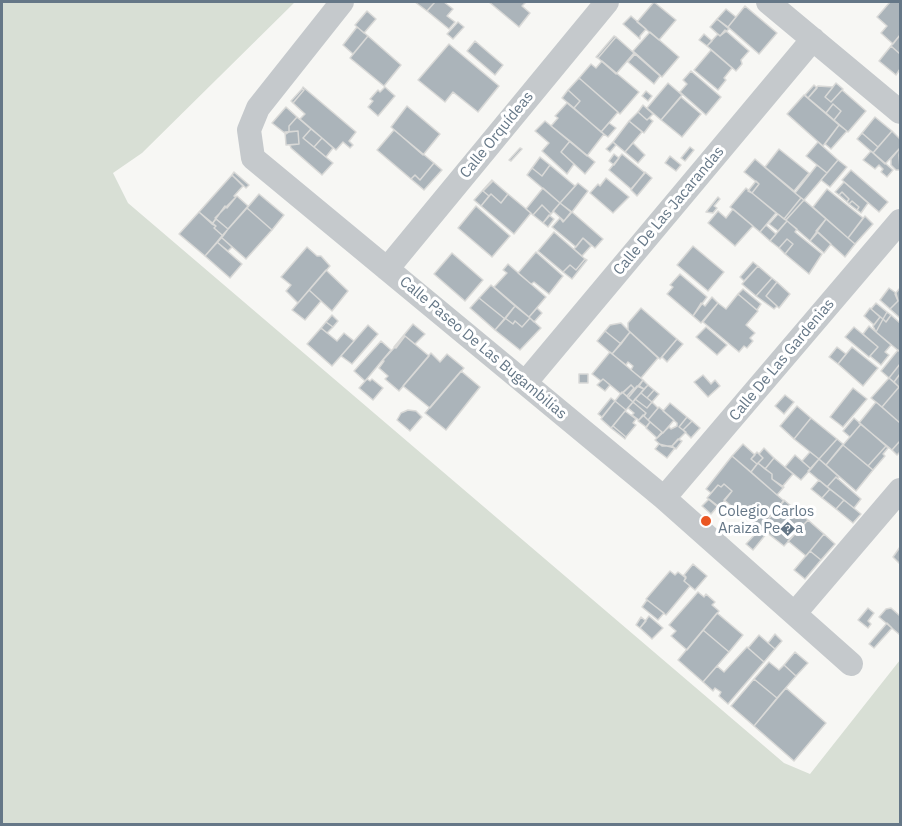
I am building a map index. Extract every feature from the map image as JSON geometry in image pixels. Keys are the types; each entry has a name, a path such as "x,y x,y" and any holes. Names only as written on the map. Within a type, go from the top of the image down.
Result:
{"street":[{"name":"Calle Paseo De Las Bugambilias","path":"342,2 258,108 249,130 254,158 664,498 851,664"},
{"name":"Calle Orquídeas","path":"387,269 607,2"},
{"path":"768,2 900,112"},
{"name":"Calle De Las Jacarandas","path":"525,383 813,39"},
{"name":"Calle De Las Gardenias","path":"664,498 900,221"},
{"path":"795,613 900,490"}],"shaded area":[{"path":"2,2 295,2 142,153 113,173 128,203 784,763 810,774 900,660 900,824 2,824"}],"building":[{"path":"415,2 433,2 434,3 427,11"},
{"path":"435,2 444,2 453,9 447,16 455,22 449,29 427,11"},
{"path":"489,2 526,2 522,6 530,13 519,27"},
{"path":"654,2 676,20 659,40 637,22"},
{"path":"890,2 900,2 900,35 893,44 881,33 887,26 877,17"},
{"path":"745,6 777,33 759,54 728,27"},
{"path":"726,9 736,17 728,27 717,19"},
{"path":"367,11 376,19 364,33 355,25"},
{"path":"631,16 646,29 640,39 623,24"},
{"path":"717,19 729,29 720,36 710,27"},
{"path":"458,22 464,27 453,39 447,34"},
{"path":"357,27 368,36 353,54 343,45"},
{"path":"725,30 749,51 741,60 742,64 736,71 707,46"},
{"path":"650,32 679,57 662,77 633,51"},
{"path":"704,34 712,41 707,46 699,40"},
{"path":"900,35 900,54 891,46"},
{"path":"368,36 401,65 384,86 350,58"},
{"path":"614,36 616,37 598,58 596,57"},
{"path":"616,37 634,53 616,74 598,58"},
{"path":"475,41 503,65 495,75 467,51"},
{"path":"449,44 499,86 478,112 453,92 445,102 418,80"},
{"path":"891,46 900,54 900,69 896,75 879,61"},
{"path":"711,50 732,68 718,90 694,70"},
{"path":"635,54 660,76 654,84 628,62"},
{"path":"602,61 639,92 620,114 579,78 591,64 596,68"},
{"path":"691,71 721,97 706,115 680,92 687,84 683,80"},
{"path":"579,78 618,112 601,132 574,108 580,101 568,90"},
{"path":"668,83 682,95 661,120 647,108"},
{"path":"836,83 843,89 831,102 825,97"},
{"path":"814,85 817,88 808,98 805,95"},
{"path":"818,86 833,87 825,97 831,102 842,90 866,111 848,132 834,120 841,111 833,104 826,113 808,98"},
{"path":"303,87 356,132 349,141 353,145 350,148 343,142 336,150 300,119 305,114 293,103 304,90"},
{"path":"385,87 395,96 378,116 368,107 373,101 370,99 378,90 380,92"},
{"path":"302,89 304,90 293,103 291,101"},
{"path":"568,90 580,101 574,108 562,98"},
{"path":"646,91 652,96 648,101 642,96"},
{"path":"804,95 839,125 823,146 787,114"},
{"path":"681,97 701,114 682,137 661,120"},
{"path":"567,103 604,134 587,156 551,126 558,118 555,116"},
{"path":"833,104 841,111 834,120 826,113"},
{"path":"643,105 653,114 647,120 638,112"},
{"path":"407,106 440,134 423,155 391,127"},
{"path":"286,107 297,117 289,126 289,132 286,134 272,123"},
{"path":"638,112 647,120 649,118 653,121 644,133 629,121"},
{"path":"297,117 311,129 303,138 333,163 322,175 291,148 290,145 299,144 298,131 289,132 289,126"},
{"path":"875,117 892,131 878,147 862,133"},
{"path":"545,121 570,141 561,152 574,164 567,174 542,151 549,143 535,131"},
{"path":"629,121 642,132 625,152 613,142"},
{"path":"609,123 616,128 608,137 601,132"},
{"path":"839,125 847,131 831,149 825,144"},
{"path":"311,129 322,138 314,147 303,138"},
{"path":"394,130 434,163 420,180 415,175 411,179 377,150"},
{"path":"298,131 299,144 286,145 285,132"},
{"path":"892,131 900,139 900,148 885,164 873,153"},
{"path":"862,133 878,147 873,153 857,139"},
{"path":"322,138 333,148 326,157 314,147"},
{"path":"570,141 595,162 585,174 561,152"},
{"path":"613,142 616,145 610,152 606,149"},
{"path":"818,142 838,160 827,173 806,156"},
{"path":"633,143 645,155 638,163 625,152"},
{"path":"690,147 694,150 685,161 681,158"},
{"path":"520,148 522,149 511,161 509,160"},
{"path":"900,148 900,170 896,170 891,165 891,159"},
{"path":"779,149 809,173 794,191 765,167"},
{"path":"871,151 893,170 887,177 881,172 883,169 879,165 875,169 863,160"},
{"path":"614,154 619,158 614,165 609,161"},
{"path":"622,154 645,173 631,189 609,170"},
{"path":"670,156 681,165 676,171 665,163"},
{"path":"540,157 550,165 542,176 532,168"},
{"path":"755,159 801,198 784,219 752,193 759,184 744,172"},
{"path":"838,160 847,167 830,187 821,180"},
{"path":"434,163 442,170 424,190 411,179 415,175 420,180"},
{"path":"550,165 575,186 560,203 527,175 532,168 542,176"},
{"path":"817,165 827,173 804,200 795,193"},
{"path":"851,170 888,202 879,212 842,180"},
{"path":"234,172 249,185 246,188 232,175"},
{"path":"645,172 652,178 637,196 631,190"},
{"path":"232,175 243,186 212,224 199,212"},
{"path":"606,178 629,197 613,213 590,193"},
{"path":"492,180 483,191 489,196 481,206 474,200"},
{"path":"493,181 508,194 501,203 491,194 489,196 483,191"},
{"path":"756,181 759,184 752,193 748,191"},
{"path":"844,182 868,203 861,213 857,210 859,207 852,201 849,204 847,202 849,199 842,192 839,195 835,192"},
{"path":"578,183 588,191 572,212 560,203"},
{"path":"543,188 560,203 551,214 542,205 533,215 526,209"},
{"path":"746,188 776,213 760,232 730,207"},
{"path":"827,189 863,218 848,238 813,207"},
{"path":"842,192 849,199 847,202 839,195"},
{"path":"259,194 284,215 272,230 247,208"},
{"path":"491,194 501,203 508,194 531,213 514,234 481,206"},
{"path":"237,196 248,206 228,229 215,218"},
{"path":"718,197 720,199 714,206 717,208 713,213 706,212"},
{"path":"801,198 804,200 786,220 784,219"},
{"path":"804,200 826,219 810,241 786,220"},
{"path":"852,201 859,207 857,210 849,204"},
{"path":"560,203 571,212 564,221 553,211"},
{"path":"542,205 551,214 543,223 533,215"},
{"path":"476,206 510,236 492,257 458,228"},
{"path":"247,208 272,230 246,259 221,237"},
{"path":"733,209 753,226 735,246 708,223 718,211 726,218"},
{"path":"199,212 216,226 214,228 223,236 205,256 179,234"},
{"path":"572,212 603,239 595,248 583,238 576,247 552,227 560,218 563,222"},
{"path":"778,214 787,221 778,231 769,224"},
{"path":"549,215 554,219 548,227 543,223"},
{"path":"865,216 873,224 855,244 848,238"},
{"path":"216,219 228,229 223,236 212,224"},
{"path":"826,219 855,244 845,257 816,231"},
{"path":"787,221 797,229 795,232 822,254 809,274 785,254 793,244 787,239 779,248 770,241"},
{"path":"766,225 776,234 770,241 760,232"},
{"path":"554,232 585,259 576,270 570,265 563,272 538,251"},
{"path":"818,232 831,244 824,253 810,241"},
{"path":"221,237 232,247 228,251 217,242"},
{"path":"583,238 591,246 582,256 574,249"},
{"path":"787,239 793,244 785,254 779,248"},
{"path":"217,242 242,264 230,278 205,256"},
{"path":"693,246 724,272 708,291 677,265"},
{"path":"307,247 317,256 321,256 330,266 298,303 286,291 291,285 281,277"},
{"path":"536,252 563,276 549,294 534,282 531,284 518,273"},
{"path":"452,253 483,280 465,301 434,274"},
{"path":"585,259 587,260 572,279 563,272 570,265 576,270"},
{"path":"753,262 758,266 744,281 740,277"},
{"path":"508,264 546,297 529,317 494,287 507,273 503,270"},
{"path":"758,266 772,278 756,296 742,284"},
{"path":"326,270 348,291 332,311 309,290"},
{"path":"680,274 707,297 693,316 667,294 673,287 670,285"},
{"path":"772,278 777,282 766,296 777,306 774,309 756,296"},
{"path":"777,282 790,294 779,308 766,296"},
{"path":"491,285 515,306 505,319 479,298"},
{"path":"889,288 896,293 898,301 890,309 880,300"},
{"path":"900,288 900,318 890,309 898,301 895,294"},
{"path":"743,289 761,304 757,310 738,294"},
{"path":"309,290 321,301 305,320 292,310"},
{"path":"738,294 758,311 746,325 755,333 750,338 753,341 739,352 703,322 718,303 726,309"},
{"path":"712,297 718,303 701,323 693,316 701,303 705,306"},
{"path":"479,298 505,319 495,330 470,308"},
{"path":"876,303 887,312 883,319 871,309"},
{"path":"515,306 530,318 522,327 515,321 513,324 505,318"},
{"path":"537,308 542,313 534,322 529,317"},
{"path":"641,308 677,339 660,359 628,330 628,323"},
{"path":"870,308 880,317 874,325 864,316"},
{"path":"887,312 891,315 886,322 883,319"},
{"path":"332,315 338,321 333,327 326,322"},
{"path":"891,315 900,323 900,352 876,332 883,319 886,322"},
{"path":"880,317 883,319 876,332 873,326"},
{"path":"505,318 513,324 515,321 522,327 530,318 541,328 520,350 495,330"},
{"path":"326,322 333,327 327,333 321,328"},
{"path":"621,323 630,332 621,344 605,331 610,325"},
{"path":"413,324 425,334 415,344 405,336 396,348 394,347"},
{"path":"368,325 378,334 352,364 341,356"},
{"path":"869,326 891,345 885,352 889,355 881,365 870,356 878,347 863,334"},
{"path":"706,327 727,345 717,355 696,337"},
{"path":"854,327 878,347 869,357 845,337"},
{"path":"321,328 337,341 344,333 354,341 332,366 307,344"},
{"path":"605,331 621,344 612,354 597,341"},
{"path":"630,332 658,358 641,378 631,370 633,366 628,362 626,365 612,354"},
{"path":"405,336 429,356 399,391 385,379 388,376 379,368 383,360"},
{"path":"677,339 683,344 667,362 662,357"},
{"path":"381,341 391,350 365,381 354,371"},
{"path":"837,347 846,354 838,364 829,357"},
{"path":"852,347 878,368 863,386 838,364"},
{"path":"898,350 900,364 889,378 881,371"},
{"path":"610,352 643,380 628,398 627,396 634,388 631,385 621,394 603,379 601,381 592,374"},
{"path":"431,353 440,362 447,354 464,368 430,408 403,386"},
{"path":"900,364 900,374 894,382 889,378"},
{"path":"461,371 480,387 446,430 425,413"},
{"path":"579,374 588,374 588,383 579,383"},
{"path":"900,374 900,388 894,382"},
{"path":"703,375 711,384 715,380 720,386 708,397 694,382"},
{"path":"889,378 899,387 882,407 871,398"},
{"path":"367,379 370,381 372,379 383,388 373,400 359,388"},
{"path":"603,379 610,385 605,391 597,385"},
{"path":"643,380 648,385 644,389 639,386"},
{"path":"631,385 634,388 627,396 623,393"},
{"path":"648,385 654,390 647,398 641,393"},
{"path":"637,386 644,389 633,402 628,398"},
{"path":"853,388 867,399 843,427 830,417"},
{"path":"900,388 900,423 882,407"},
{"path":"654,390 659,394 652,402 647,398"},
{"path":"622,392 633,402 626,410 615,401"},
{"path":"641,393 652,402 647,408 635,399"},
{"path":"785,395 794,402 784,414 775,406"},
{"path":"611,398 615,401 602,417 598,414"},
{"path":"635,399 647,408 652,402 658,408 648,420 644,416 646,413 633,402"},
{"path":"615,401 626,410 611,428 601,419"},
{"path":"633,402 646,413 639,420 628,408"},
{"path":"876,402 900,423 900,444 899,442 892,450 859,423"},
{"path":"670,403 687,417 679,427 686,432 672,446 662,446 655,440 669,427 671,429 677,426 677,423 663,411"},
{"path":"797,406 811,418 794,439 780,426"},
{"path":"659,407 674,420 663,433 648,420"},
{"path":"408,410 416,411 422,417 410,431 397,420 401,413"},
{"path":"625,411 636,419 633,423 636,425 626,437 613,426"},
{"path":"643,415 650,422 646,427 638,421"},
{"path":"687,417 692,421 683,430 679,427"},
{"path":"811,418 837,439 819,459 794,439"},
{"path":"854,418 861,424 850,437 843,431"},
{"path":"692,421 700,428 691,438 683,430"},
{"path":"650,422 662,432 657,438 646,428"},
{"path":"861,424 886,446 868,466 843,445"},
{"path":"613,426 626,437 625,439 611,428"},
{"path":"678,439 682,441 676,449 672,446"},
{"path":"837,439 843,444 826,465 819,459"},
{"path":"899,442 900,452 897,455 892,450"},
{"path":"659,444 675,448 667,458 655,449"},
{"path":"743,444 755,455 751,459 757,464 751,472 732,456"},
{"path":"843,445 873,470 856,491 826,465"},
{"path":"886,446 888,448 883,454 885,456 873,470 868,466"},
{"path":"764,448 774,458 765,469 758,463 763,458 759,454"},
{"path":"757,452 763,458 757,464 751,459"},
{"path":"810,452 819,459 811,469 802,461"},
{"path":"795,455 811,469 801,480 785,467"},
{"path":"732,456 784,501 760,529 724,500 732,491 724,484 721,487 718,485 711,493 706,489"},
{"path":"774,458 793,474 782,487 765,469"},
{"path":"819,459 839,477 838,479 836,477 827,487 808,471"},
{"path":"758,463 772,474 772,479 784,487 777,495 751,472"},
{"path":"836,477 861,499 854,508 827,487"},
{"path":"819,480 830,489 822,498 811,489"},
{"path":"724,484 732,491 719,508 707,498 718,485 721,487"},
{"path":"830,489 844,500 836,509 822,498"},
{"path":"709,499 718,506 711,514 702,506"},
{"path":"784,500 808,520 784,546 761,528"},
{"path":"844,500 861,514 853,523 836,509"},
{"path":"808,520 824,534 806,556 788,541"},
{"path":"761,528 767,533 753,550 746,544"},
{"path":"824,534 835,544 821,560 810,551"},
{"path":"900,547 900,564 893,557"},
{"path":"810,551 821,560 805,579 794,570"},
{"path":"693,564 707,576 695,590 684,581 686,577 684,575"},
{"path":"670,571 675,575 678,572 686,578 684,581 690,586 666,615 646,599"},
{"path":"698,592 704,597 706,594 715,602 712,605 719,611 687,650 671,636 676,631 669,625"},
{"path":"647,600 664,613 658,620 642,607"},
{"path":"868,608 874,613 868,621 871,624 868,628 858,620"},
{"path":"891,608 900,616 900,635 879,617 886,609"},
{"path":"717,613 743,635 729,652 703,630"},
{"path":"649,616 663,628 652,639 640,628"},
{"path":"641,617 646,621 640,628 636,625"},
{"path":"887,623 892,628 874,648 869,644"},
{"path":"703,630 729,652 703,682 678,660"},
{"path":"775,634 782,641 775,649 768,643"},
{"path":"759,635 775,649 764,662 748,648"},
{"path":"747,647 764,662 728,704 719,696 721,692 715,688 713,691 703,682 717,666 724,672"},
{"path":"795,652 808,663 796,676 784,665"},
{"path":"769,662 779,670 784,665 796,676 777,698 754,679"},
{"path":"754,679 777,698 754,726 731,706"},
{"path":"786,688 826,723 794,761 754,726"}],"place":[{"name":"Colegio Carlos Araiza Pe�a","path":"706,521"}]}
